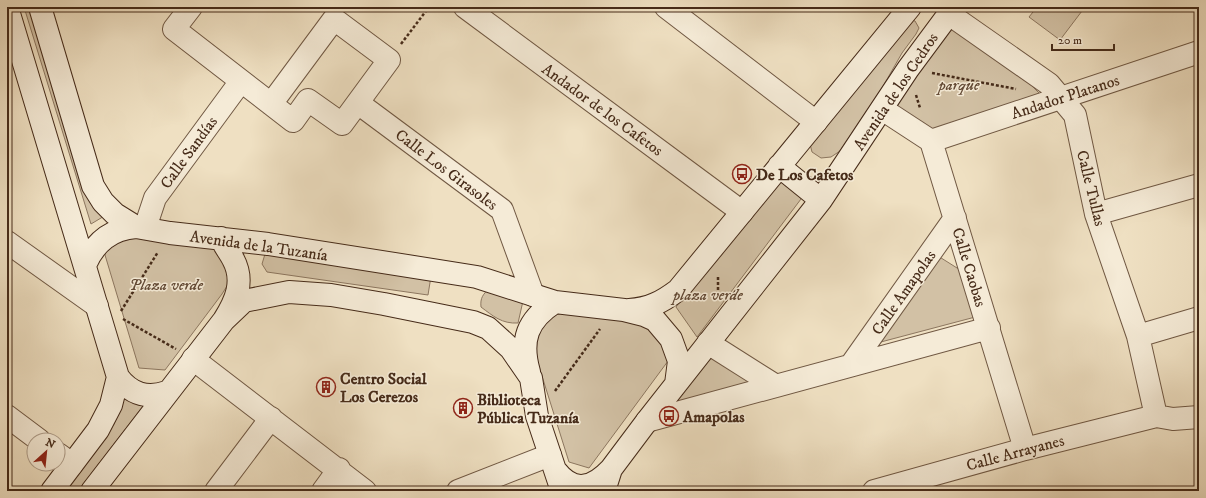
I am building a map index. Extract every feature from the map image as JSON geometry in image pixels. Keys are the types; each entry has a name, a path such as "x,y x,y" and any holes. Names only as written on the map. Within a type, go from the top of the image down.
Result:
{"street":[{"path":"7,7 118,377 124,385 141,395 158,395 167,392"},
{"name":"Avenida de la Tuzanía","path":"40,7 94,186 103,202 115,214 141,227 170,233 220,238 477,278 555,302 619,310"},
{"path":"191,7 174,29 271,104 293,120 308,100 342,124 389,60 334,18 271,104"},
{"name":"Andador de los Cafetos","path":"465,7 742,212"},
{"path":"666,7 816,122"},
{"path":"619,310 642,310 661,303 678,290 910,7"},
{"name":"Avenida de los Cedros","path":"676,384 821,200 908,69 951,10"},
{"name":"Calle Tullas","path":"951,10 1049,84 1075,115 1096,214 1138,336 1156,416"},
{"name":"Andador Platanos","path":"931,141 1199,52"},
{"name":"Calle Sandías","path":"141,227 155,198 241,81"},
{"name":"Calle Los Girasoles","path":"358,103 502,210 533,295"},
{"path":"882,108 931,141"},
{"name":"Calle Caobas","path":"931,141 1025,449"},
{"path":"779,166 821,200"},
{"path":"1096,214 1199,185"},
{"name":"Calle Amapolas","path":"851,365 955,218"},
{"path":"85,266 93,250 105,237 125,228 141,227"},
{"path":"220,238 224,247 234,260 239,280 236,299 224,320"},
{"path":"7,242 97,306"},
{"path":"99,489 167,392 224,320 244,301 288,292 331,295 473,322 488,328 511,349 531,378"},
{"path":"555,302 538,316 529,326 525,336 527,364 531,378 537,416 556,472 568,483 585,486 600,481 612,469 676,384 679,361 672,339 655,320 644,315 619,310"},
{"path":"1138,336 1199,318"},
{"name":"Calle Amapolas","path":"647,421 989,328"},
{"path":"713,337 776,386"},
{"path":"193,359 242,394 365,491"},
{"path":"66,458 98,430 111,405 118,377"},
{"path":"7,416 29,432"},
{"path":"1156,416 1173,419 1199,417"},
{"name":"Calle Arrayanes","path":"874,491 1025,449 1156,416"},
{"path":"216,491 272,418"},
{"path":"323,491 338,469"},
{"path":"604,491 612,469"},
{"path":"52,491 60,472"},
{"path":"458,491 556,472"}],"path":[{"path":"389,60 429,7"},
{"path":"931,141 908,69 1023,90"},
{"path":"170,233 118,316 193,359"},
{"path":"713,337 719,240"},
{"path":"537,416 619,310"}],"green space":[{"path":"24,7 42,7 96,179 121,206 91,224"},
{"path":"1037,7 1085,7 1060,40 1029,17"},
{"path":"910,19 915,21 919,28 916,34 902,53 882,88 840,151 831,157 821,158 812,152 809,140"},
{"name":"parque","path":"949,27 1031,85 1045,99 935,134 895,108"},
{"name":"plaza verde","path":"779,172 804,195 697,337 676,307"},
{"name":"Plaza verde","path":"110,234 221,238 237,270 222,294 165,370 139,368 105,255"},
{"path":"268,244 432,270 428,295 267,272 262,264"},
{"path":"938,256 965,273 979,316 877,343"},
{"path":"490,288 523,301 518,323 502,321 481,307 482,296"},
{"path":"555,311 624,319 649,329 671,357 589,468 569,462 536,357 536,326"},
{"path":"710,353 764,385 682,407 673,402"},
{"path":"125,395 146,402 78,491 65,491 114,424"}],"place":[{"name":"De Los Cafetos","path":"742,174"},
{"name":"Centro Social Los Cerezos","path":"326,387"},
{"name":"Biblioteca Pública Tuzanía","path":"463,408"},
{"name":"Amapolas","path":"669,416"}]}
